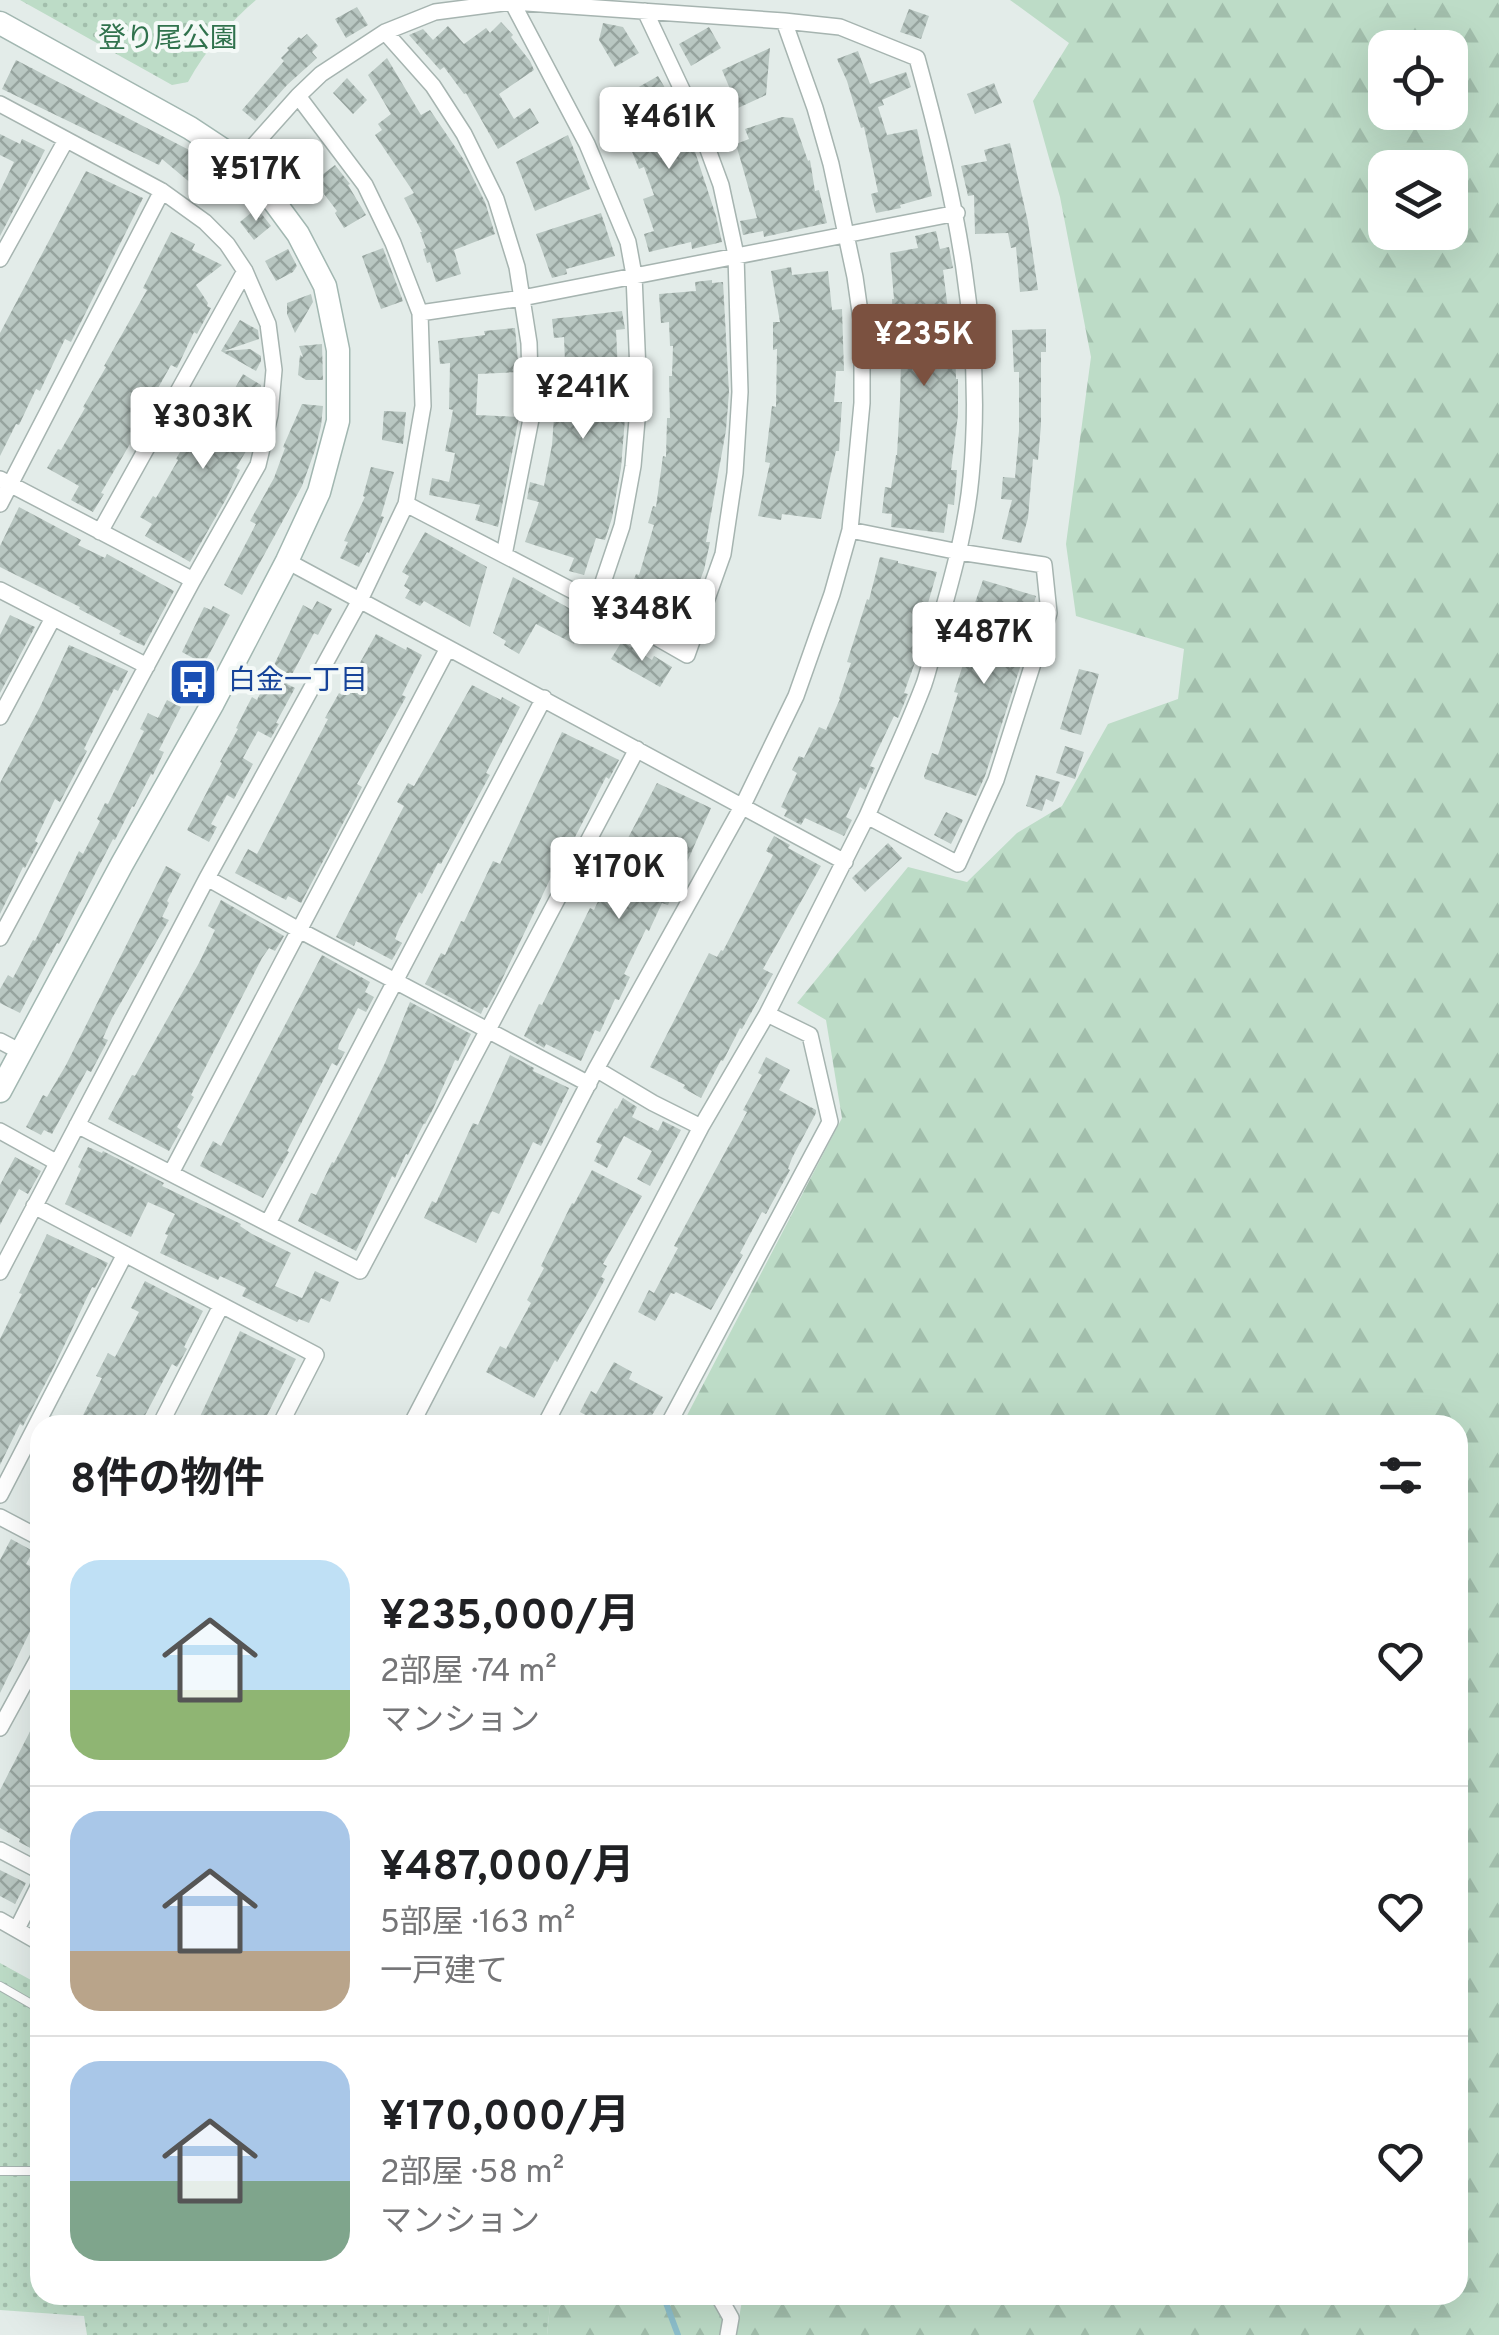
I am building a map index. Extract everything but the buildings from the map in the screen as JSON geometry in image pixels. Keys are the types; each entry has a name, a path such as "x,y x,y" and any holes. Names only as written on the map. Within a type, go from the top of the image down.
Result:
{"street":[{"path":"512,2 588,144 628,242 634,275 639,397 633,466 622,526 596,603"},
{"path":"240,161 321,74 385,32 434,12 512,2 840,27 917,58 941,143 969,300 975,400 971,478 959,552 924,682 867,816 768,1014 701,1127 551,1415"},
{"path":"406,504 687,655 723,554 735,473 740,392 736,255 721,185 700,128 646,11"},
{"path":"416,1415 592,1076 744,805 796,696 850,530 859,450 862,326 831,164 784,21"},
{"path":"0,1091 10,1047 122,864 288,561 319,492 338,420 338,350 325,286 298,234 267,192 240,161 190,128 1,25"},
{"path":"385,32 433,86 464,134 496,198 517,266 528,343 530,418 504,556"},
{"path":"0,1272 207,878 360,600 406,504 423,406 420,313 365,185 298,96"},
{"path":"0,104 162,191 205,222 227,244 245,271 268,324 274,370 270,415 258,465 4,920 0,938"},
{"path":"0,259 66,140"},
{"path":"0,504 5,482 162,191"},
{"path":"420,313 522,298 956,214"},
{"path":"100,532 245,271"},
{"path":"5,482 193,580"},
{"path":"850,530 1044,565 1049,613 996,780 958,864 867,816"},
{"path":"288,561 845,862"},
{"path":"0,590 148,666"},
{"path":"0,717 53,618"},
{"path":"170,1173 448,648"},
{"path":"268,1223 544,698"},
{"path":"77,1125 360,1271 638,749"},
{"path":"207,878 488,1030 701,1127"},
{"path":"673,1415 830,1122 810,1035 768,1014"},
{"path":"0,1131 56,1162"},
{"path":"34,1206 316,1356 285,1415"},
{"path":"42,1415 124,1254"},
{"path":"165,1415 221,1306"},
{"path":"0,1496 30,1437"},
{"path":"0,1517 30,1533"},
{"path":"0,1728 30,1673"},
{"path":"0,1850 30,1866"},
{"path":"17,1929 30,1903"},
{"path":"0,1920 30,1936"},
{"path":"723,2305 730,2318 728,2335"}],"lane":[{"path":"0,1986 30,2002"},
{"path":"0,2172 30,2170"}],"green space":[{"name":"登り尾公園","path":"20,0 256,0 218,38 188,82 172,85"},
{"path":"1010,0 1499,0 1499,2335 736,2335 741,2305 1468,2305 1468,1415 687,1415 842,1118 826,1020 797,1003 908,867 967,882 1017,833 1062,806 1108,724 1178,699 1184,649 1076,616 1066,544 1091,357 1060,197 1033,101 1069,43"},
{"path":"0,1963 30,1980 30,2305 550,2305 547,2335 87,2335 84,2316 0,2310"},
{"path":"550,2305 716,2305 725,2317 722,2335 547,2335"}],"waterway":[{"path":"667,2305 678,2335"}],"place":[{"name":"白金一丁目","path":"193,682"}]}
